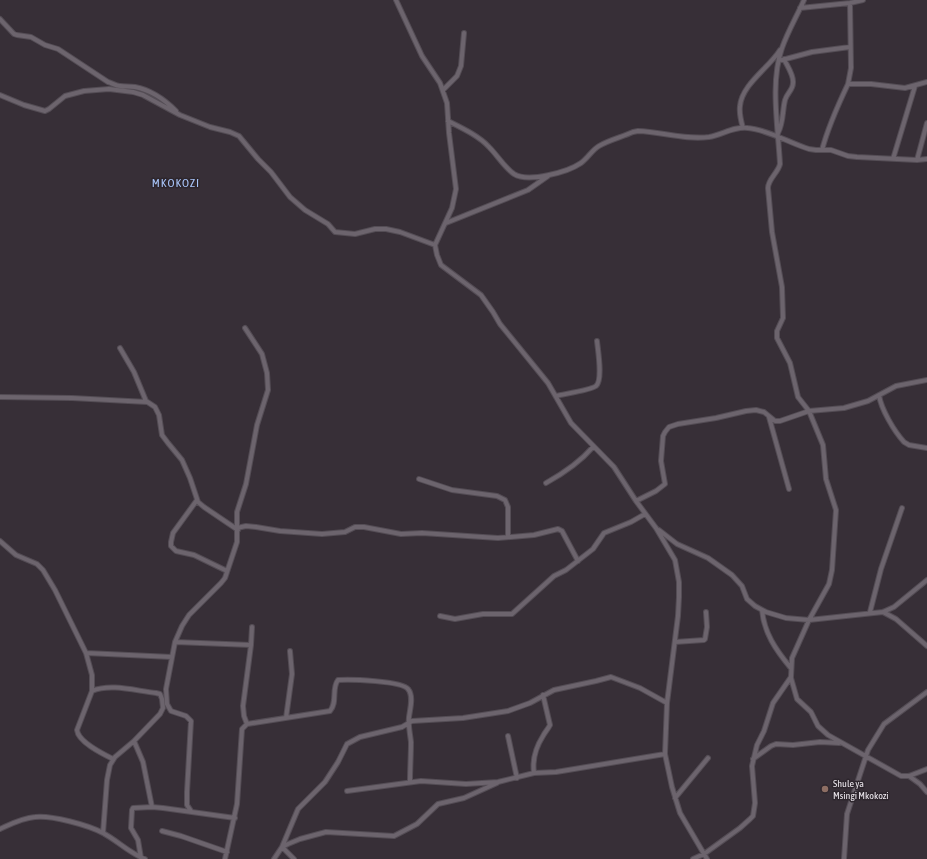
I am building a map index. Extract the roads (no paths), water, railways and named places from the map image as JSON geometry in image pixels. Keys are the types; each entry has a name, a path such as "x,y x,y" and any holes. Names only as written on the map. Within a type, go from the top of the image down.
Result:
{"street":[{"path":"396,0 422,56 440,83 447,103 448,133 456,188 452,208 435,245 441,265 481,295 500,324 548,383 571,422 593,447 614,467 656,528 675,560 679,597 675,642 666,703 664,754 680,813 707,859"},
{"path":"742,128 739,108 743,94 754,80 772,62 782,47 804,0"},
{"path":"800,8 850,3 863,0"},
{"path":"822,150 829,127 848,84 850,68 850,3"},
{"path":"0,19 14,34 31,37 45,45 56,47 108,82 119,86 131,86 148,91 168,104 180,115"},
{"path":"443,90 452,82 461,66 464,33"},
{"path":"782,47 778,62 776,88 780,165 768,186 772,232 782,287 783,318 777,331 777,336 790,363 798,397 809,411 823,445 826,479 836,512 830,580 809,620 792,658 791,677 797,699 811,712 820,729 864,757 901,776 909,776 927,769"},
{"path":"778,62 812,52 850,47"},
{"path":"778,135 783,123 786,100 794,82 792,74 784,60"},
{"path":"848,84 871,84 901,88 927,82"},
{"path":"893,159 915,86"},
{"path":"0,95 44,111 49,110 65,96 73,93 98,90 115,90 143,95 180,115 210,127 239,136 271,172 292,200 328,224 336,232 355,234 375,229 386,229 400,232 435,245"},
{"path":"448,121 468,131 486,144 514,174 526,178 549,175 580,164 599,146 633,132 642,131 690,138 711,136 742,128 754,129 778,135 801,146 816,150 831,150 852,157 917,160 927,159"},
{"path":"917,160 927,123"},
{"path":"445,224 528,190 549,175"},
{"path":"191,811 187,800 191,721 188,716 171,711 168,708 166,689 175,642 185,620 221,583 227,571 237,542 238,512 246,484 257,425 268,390 267,374 262,354 245,328"},
{"path":"556,396 590,389 597,385 600,377 597,341"},
{"path":"120,348 134,372 144,398 153,404 159,415 162,435 182,460 195,490 197,500 237,529"},
{"path":"636,501 656,491 665,484 661,465 662,449 663,436 669,427 746,411 762,411 777,421 809,411 844,408 868,401 896,386 927,380"},
{"path":"878,395 883,410 904,442 909,445 927,448"},
{"path":"0,397 72,398 148,402"},
{"path":"769,416 789,489"},
{"path":"546,483 576,463 593,447"},
{"path":"419,479 452,490 497,496 505,500 508,507 508,538"},
{"path":"197,500 173,533 171,546 176,551 194,555 227,571"},
{"path":"870,612 881,569 902,508"},
{"path":"440,616 454,619 483,614 512,614 554,576 578,561 594,547 604,533 631,522 645,514"},
{"path":"237,529 246,526 256,526 280,531 322,534 345,532 354,527 364,527 401,534 422,533 492,538 534,535 559,529 562,531 578,561"},
{"path":"656,528 678,544 708,558 732,575 742,586 747,599 762,610 781,617 809,620 870,612 882,612 894,607 927,580"},
{"path":"0,541 16,555 37,564 43,570 55,590 86,653 92,675 92,691 77,733 79,737 113,760"},
{"path":"762,610 765,626 769,636 778,651 791,667"},
{"path":"675,642 704,640 707,627 706,612"},
{"path":"882,612 896,618 927,646"},
{"path":"247,724 243,706 252,627"},
{"path":"175,642 251,645"},
{"path":"286,718 292,674 290,651"},
{"path":"86,653 172,656"},
{"path":"274,859 282,847 298,809 327,779 348,743 360,736 402,727 408,722 414,720 449,720 497,714 530,703 554,690 611,677 640,688 666,703"},
{"path":"693,859 704,854 747,823 753,816 755,803 752,784 753,760 757,745 764,731 773,703 791,677"},
{"path":"225,859 235,818 239,780 241,732 245,725 330,710 333,705 335,685 338,680 370,681 400,686 407,688 410,692 411,696 408,722 411,743 410,782"},
{"path":"92,691 100,688 116,688 156,693 160,694 163,708 160,714 113,760 110,765 107,780 103,833"},
{"path":"844,859 847,814 864,757 884,724 927,692"},
{"path":"534,773 535,752 541,739 550,726 543,695"},
{"path":"508,736 517,778"},
{"path":"134,741 143,762 152,807"},
{"path":"753,760 771,746 776,744 793,745 820,742 842,743"},
{"path":"347,791 410,782 429,781 466,784 498,782 534,773 556,772 664,754"},
{"path":"675,798 708,758"},
{"path":"909,776 920,784 927,792"},
{"path":"282,847 300,839 326,832 394,836 417,824 438,804 464,798 498,782"},
{"path":"143,858 137,838 131,828 132,810 134,808 152,807 235,818"},
{"path":"0,830 18,821 35,817 52,818 103,833 143,858"},
{"path":"162,831 227,852"},
{"path":"282,847 294,859"}],"place":[{"name":"Shule ya Msingi Mkokozi","path":"825,789"}],"district":[{"name":"MKOKOZI","path":"176,183"}]}
